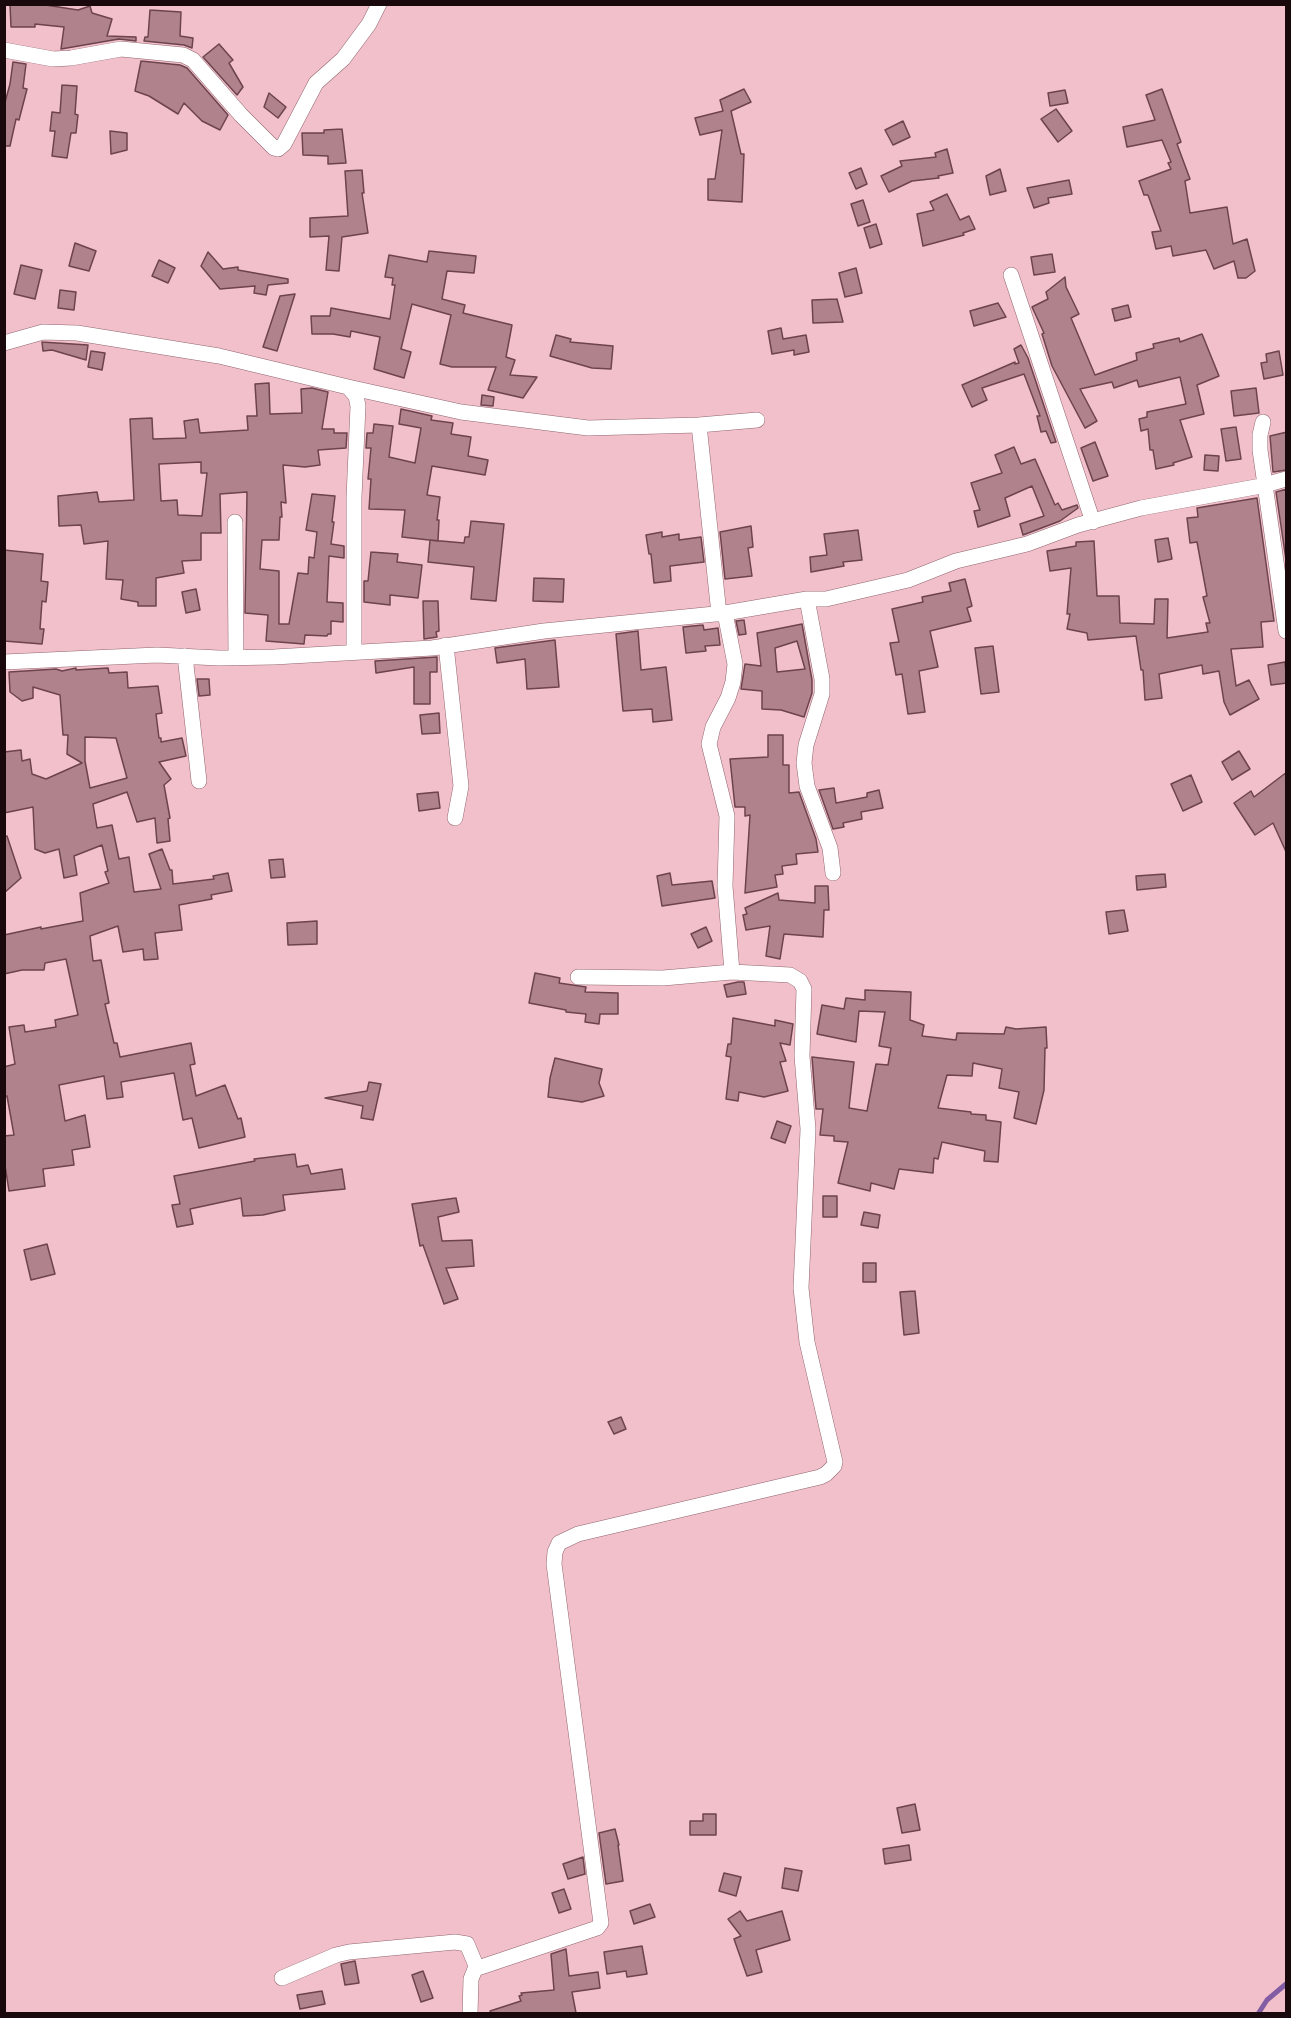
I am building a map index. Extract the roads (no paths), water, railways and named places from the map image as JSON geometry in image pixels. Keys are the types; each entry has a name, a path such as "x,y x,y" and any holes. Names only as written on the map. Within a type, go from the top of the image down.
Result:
{"street":[{"path":"4,50 53,59 121,49 183,55 193,60 241,115 274,148 278,149 284,144 316,83 343,59 369,24 379,4"},
{"path":"1011,275 1093,522"},
{"path":"4,343 44,332 77,333 219,356 462,412 588,428 699,425 757,420"},
{"path":"348,387 356,396 358,406 354,497 354,652"},
{"path":"1263,422 1260,435 1265,484 1287,631"},
{"path":"699,425 722,614 735,664 728,698 713,727 708,744 727,816 725,885 732,972"},
{"path":"4,662 157,655 236,658 354,652 446,645 544,631 722,614 807,599 826,599 873,589 908,580 956,561 1027,544 1078,525 1141,508 1287,479"},
{"path":"235,522 236,658"},
{"path":"807,599 822,679 822,694 806,745 804,763 807,786 830,848 833,873"},
{"path":"446,645 461,786 455,818"},
{"path":"185,656 199,781"},
{"path":"470,2013 471,1975 477,1968 597,1928 602,1923 554,1564 555,1552 559,1543 578,1534 820,1476 834,1467 835,1462 807,1342 801,1288 808,1129 802,1046 804,989 800,981 790,975 732,972 663,978 578,977"},
{"path":"282,1978 336,1955 349,1952 455,1942 468,1944 477,1968"}],"waterway":[{"path":"1258,2014 1267,2000 1286,1984"}]}
